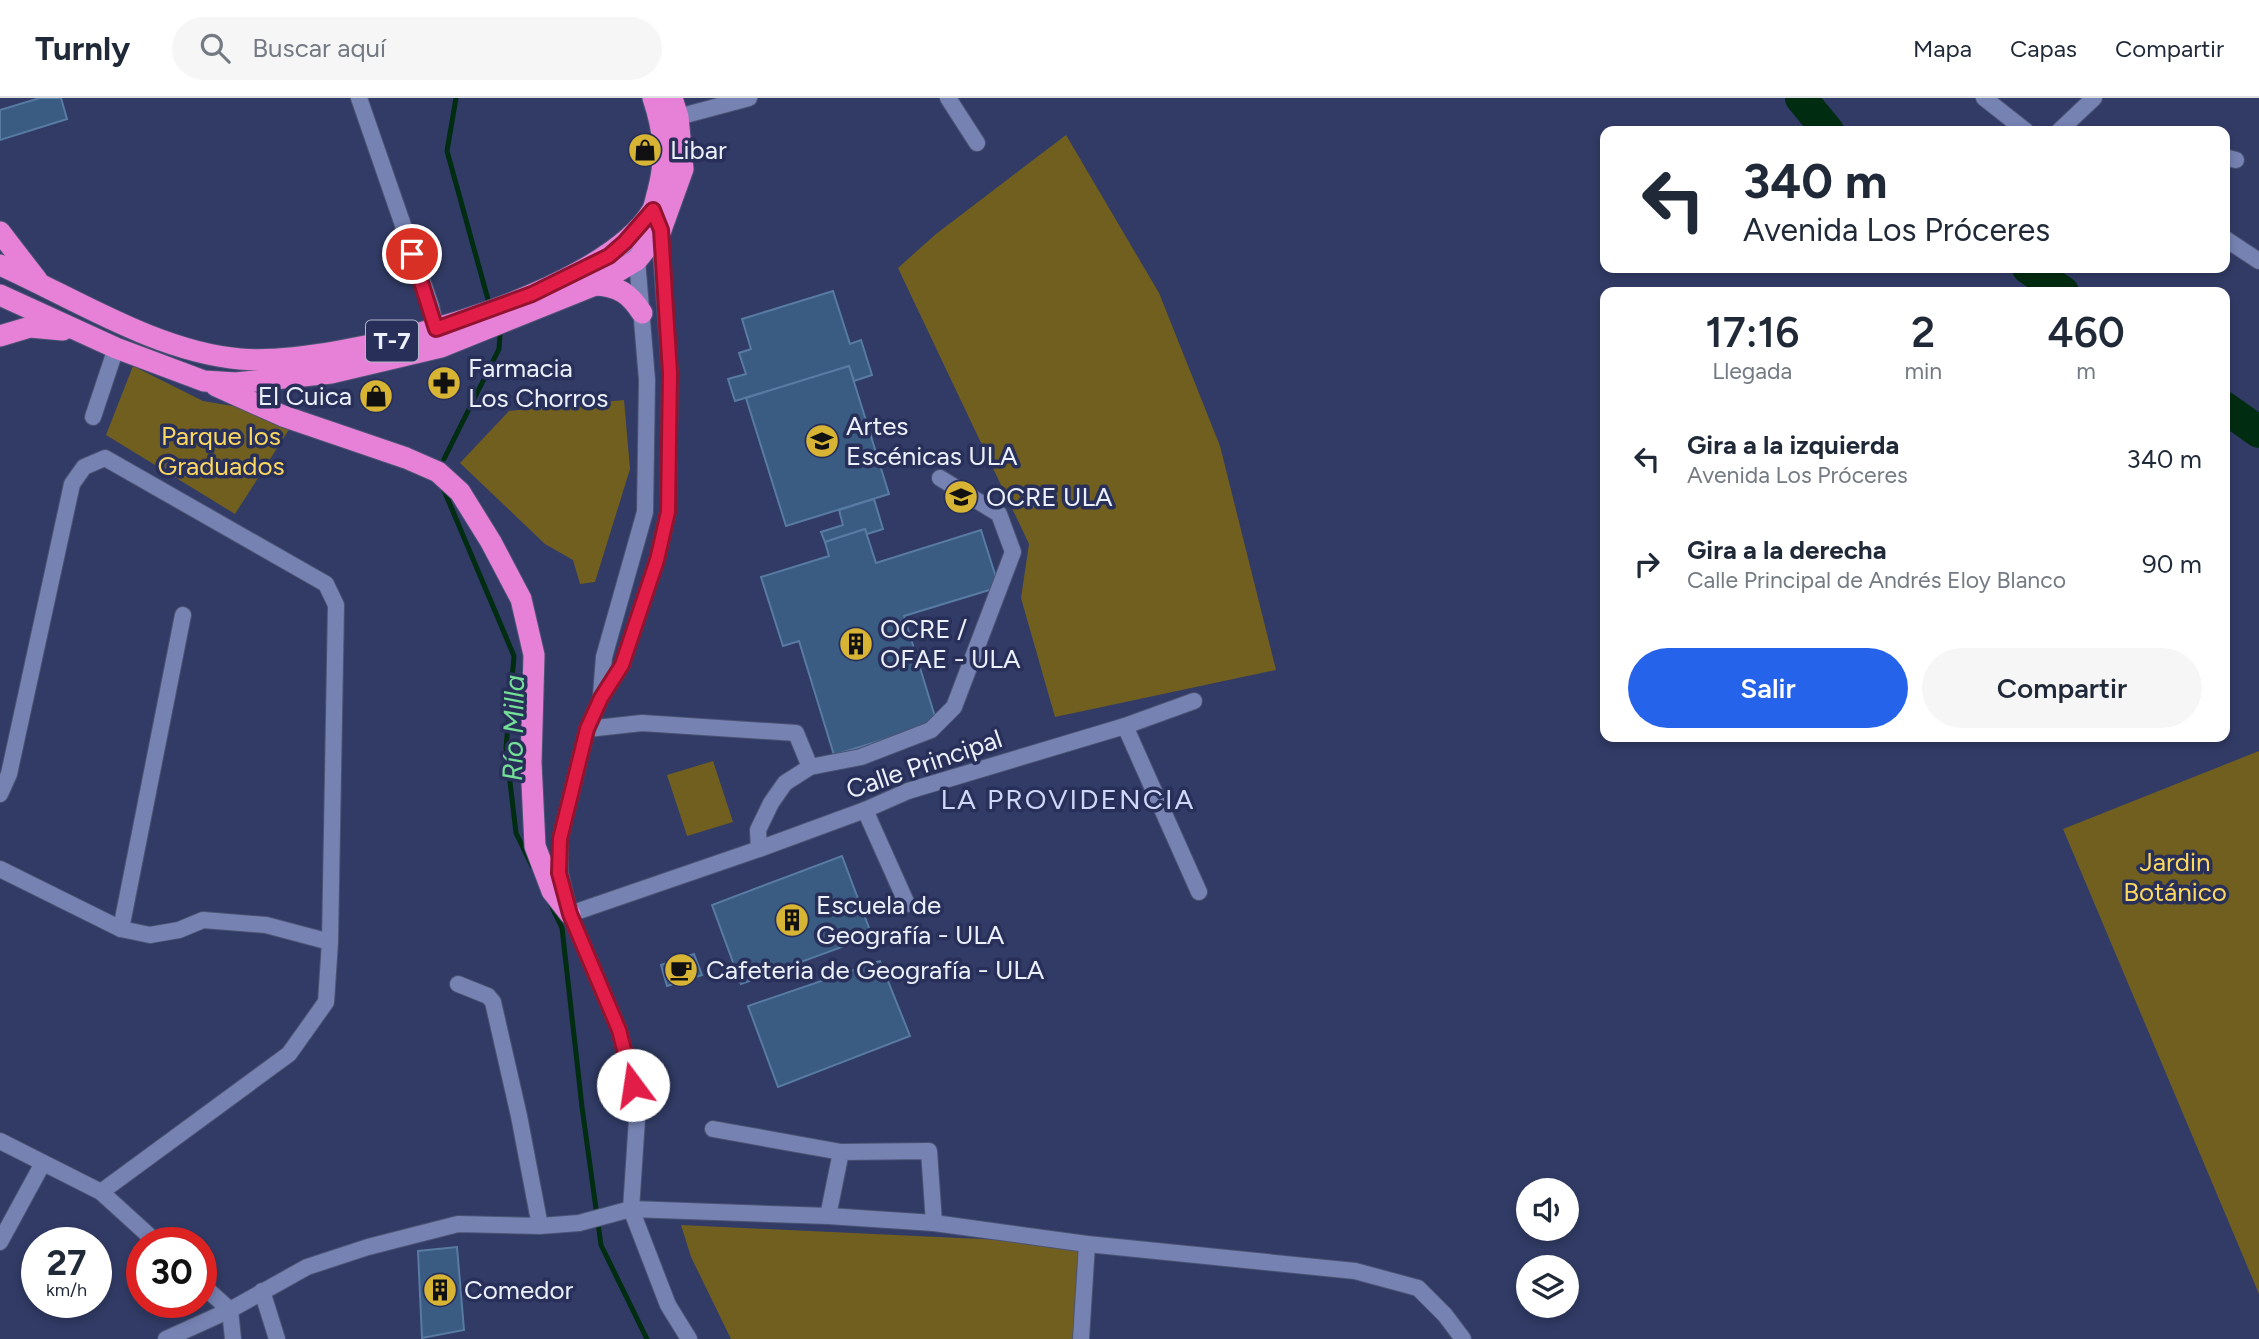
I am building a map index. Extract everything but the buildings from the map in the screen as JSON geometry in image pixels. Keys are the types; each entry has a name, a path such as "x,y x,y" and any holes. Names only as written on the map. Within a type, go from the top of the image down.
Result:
{"highway":[{"name":"T-7","path":"0,265 124,326 190,349 239,359 297,358 382,344 436,329 532,294 609,256 657,220 665,149 653,98"},
{"name":"T-7","path":"0,296 75,331 204,381 236,383 331,373 442,347 596,285 637,260 683,169 675,108"},
{"path":"0,232 38,282"},
{"path":"596,285 625,291 642,313"},
{"path":"0,336 30,327 75,331"},
{"path":"204,381 283,416 406,458 438,472 460,492 521,598 534,654 531,762 535,846 552,891 570,914"}],"street":[{"path":"359,98 436,329"},
{"path":"675,108 749,98"},
{"path":"948,98 977,143"},
{"path":"1984,98 2020,126"},
{"path":"2064,126 2094,98"},
{"path":"657,220 670,373 668,512 657,560 622,665 601,698 587,729 560,839 559,873 570,914 619,1030 638,1104 631,1209 668,1305 689,1339"},
{"path":"601,698 604,657 645,512 647,380 637,260 625,242"},
{"path":"2230,242 2259,261"},
{"path":"93,417 116,348"},
{"path":"0,794 9,774 72,484 84,467 105,458 326,584 336,605 330,942 326,1002 289,1054 101,1192"},
{"path":"759,849 758,830 771,803 785,783 810,767 861,757 931,730 954,707 1013,552 999,514 940,478"},
{"path":"121,929 183,615"},
{"name":"Calle Principal","path":"570,914 759,849 865,810 908,791 1125,726 1194,701"},
{"path":"587,729 642,723 796,733 810,767"},
{"path":"1125,726 1199,892"},
{"path":"865,810 907,904"},
{"path":"0,869 121,929 150,935 179,930 203,920 266,925 330,942"},
{"path":"458,984 488,996 493,1002 540,1226"},
{"path":"713,1129 841,1152 929,1151 934,1223"},
{"path":"0,1141 101,1192 140,1227"},
{"path":"828,1216 841,1152"},
{"path":"0,1242 43,1163"},
{"path":"166,1339 230,1310 307,1267 368,1247 458,1224 540,1226 579,1223 631,1209 828,1216 934,1223 1087,1244 1355,1271 1418,1288 1445,1315 1463,1339"},
{"path":"1081,1339 1087,1244"},
{"path":"262,1291 277,1339"},
{"path":"217,1298 230,1310 233,1339"}],"green space":[{"path":"1066,135 1159,293 1220,446 1276,670 1055,717 1021,598 1029,544 898,268 936,234"},
{"name":"Parque los Graduados","path":"133,366 203,401 297,417 235,514 106,435"},
{"path":"624,400 630,469 595,582 580,584 573,560 545,544 460,463 509,411"},
{"name":"Jardin Botánico","path":"2259,751 2259,1294 2063,829"},
{"path":"713,761 733,822 687,836 667,775"},
{"path":"681,1225 1087,1244 1081,1339 731,1339 691,1257"}],"waterway":[{"name":"Río Milla","path":"456,98 447,151 489,303"},
{"path":"1801,98 1824,126"},
{"path":"2035,273 2056,287"},
{"name":"Río Milla","path":"444,459 499,349 500,334"},
{"path":"2230,411 2259,432"},
{"name":"Río Milla","path":"443,488 514,656 506,748 516,833 532,866"},
{"name":"Río Milla","path":"550,903 562,928 601,1245 647,1339"}],"place":[{"name":"Libar","path":"645,150"},
{"name":"Farmacia Los Chorros","path":"444,383"},
{"name":"El Cuica","path":"376,396"},
{"name":"Artes Escénicas ULA","path":"822,441"},
{"name":"OCRE ULA","path":"961,497"},
{"name":"OCRE / OFAE - ULA","path":"856,644"},
{"name":"Escuela de Geografía - ULA","path":"792,920"},
{"name":"Cafeteria de Geografía - ULA","path":"681,970"},
{"name":"Comedor","path":"440,1290"}],"district":[{"name":"LA PROVIDENCIA","path":"1068,799"}],"route":[{"path":"412,254 436,329 532,294 609,256 653,210 661,230 670,373 668,512 657,560 622,665 601,698 587,729 560,839 559,873 570,914 619,1030 633,1085"}]}
